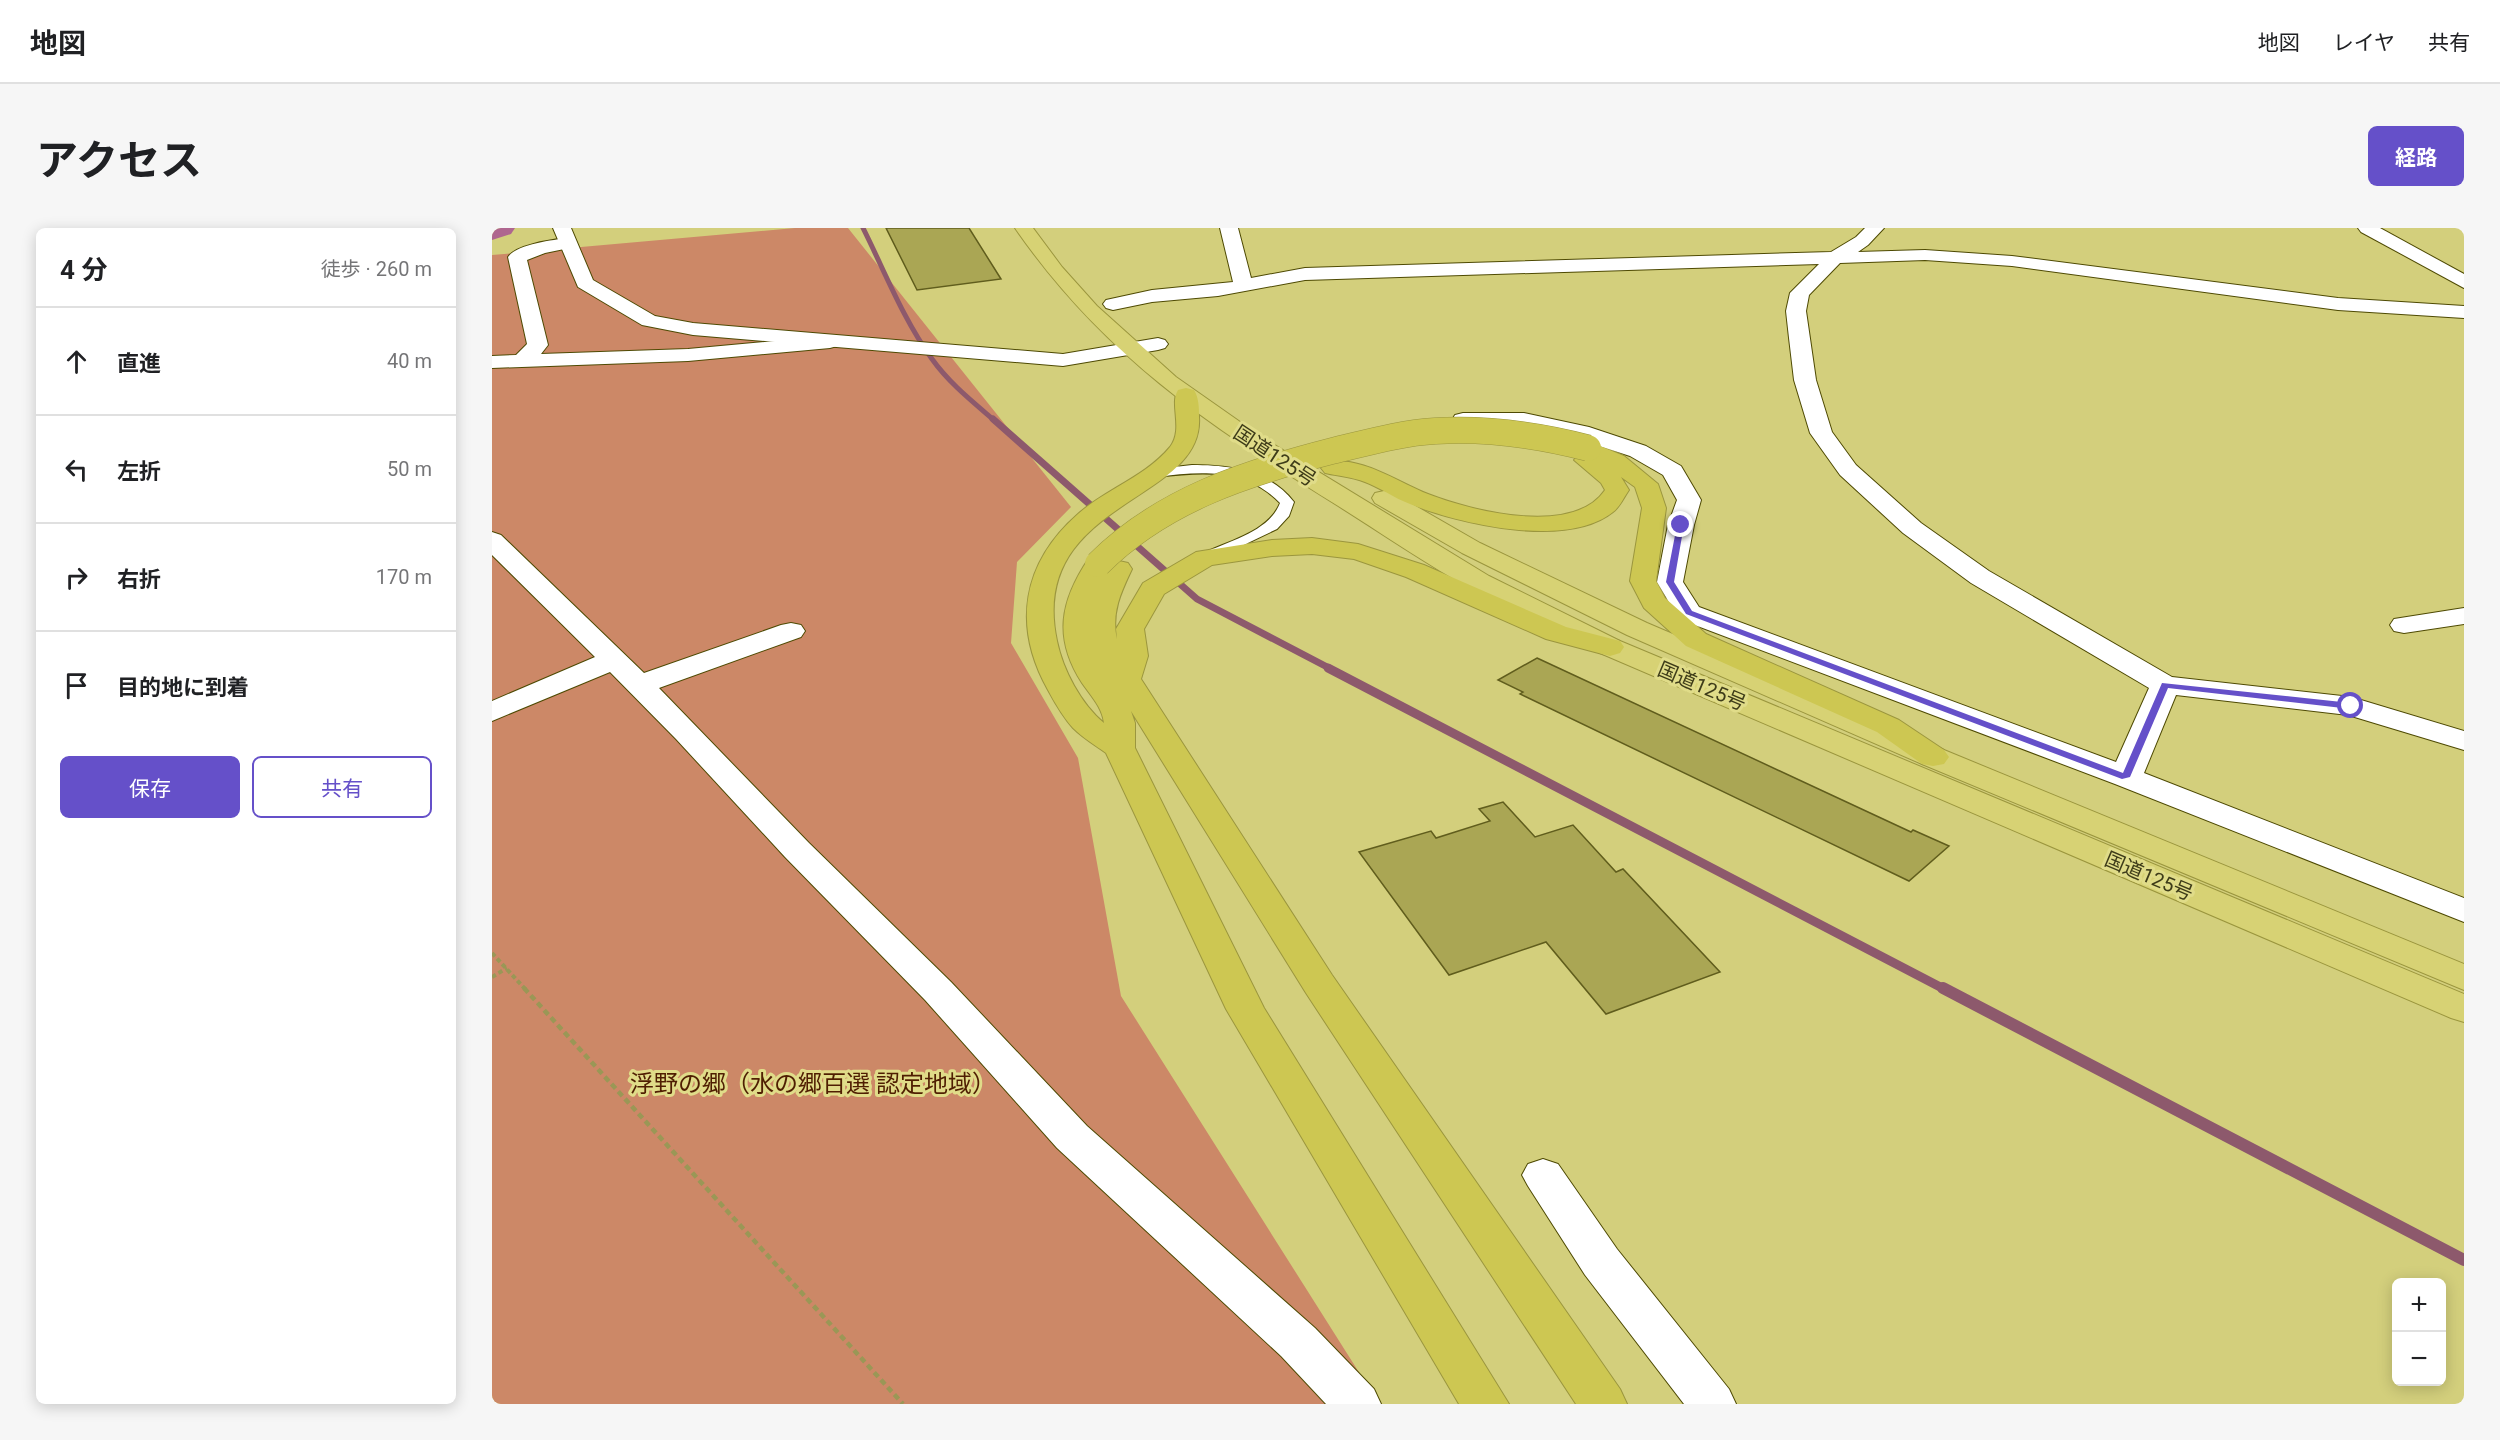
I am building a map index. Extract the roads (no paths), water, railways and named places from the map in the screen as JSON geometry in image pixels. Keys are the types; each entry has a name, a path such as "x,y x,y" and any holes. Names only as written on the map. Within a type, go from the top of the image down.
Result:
{"highway":[{"name":"国道125号","path":"1024,228 1054,270 1083,303 1130,349 1186,395 1269,454 1478,581 1610,647 2256,907 2464,978"},
{"name":"国道125号","path":"1107,298 1215,390 1333,468 1471,548 1637,629 1933,757 2256,907 2464,1009"},
{"path":"1119,748 1083,720 1060,685 1044,649 1039,605 1047,574 1065,542 1087,519 1157,473 1182,447 1187,435 1186,395"},
{"path":"1485,1404 1245,1009 1119,748 1118,716 1078,645 1076,609 1086,584 1175,520 1235,492 1308,465 1389,447 1444,440 1495,440 1580,451 1616,460 1646,484 1654,508 1643,580 1654,602 1669,618 1696,640 1888,726 1933,757"},
{"path":"1333,468 1373,476 1419,499 1471,517 1504,522 1552,523 1575,519 1604,508 1617,490 1611,479 1580,451"},
{"path":"1126,679 1134,656 1130,628 1153,589 1196,563 1262,549 1312,546 1358,552 1415,571 1556,633 1610,647"},
{"path":"1109,567 1099,629 1109,657 1126,679 1319,984 1603,1404"}],"street":[{"path":"1229,228 1243,284"},
{"path":"1875,228 1862,241 1835,258 1800,292 1796,311 1805,380 1821,433 1848,470 1912,528 1980,577 2165,685 2351,706 2464,741"},
{"path":"2367,228 2464,282"},
{"path":"523,360 538,345 517,257 542,248 565,235 585,283 649,321 693,329 1063,360 1130,349 1142,330"},
{"path":"1107,298 1218,290 1285,276 1347,272 1925,255 2012,261 2338,304 2464,312"},
{"path":"492,362 687,355 830,342"},
{"path":"1304,450 1410,425 1455,420 1524,420 1581,432 1638,451 1673,471 1689,500 1681,525 1670,582 1689,613 2126,777 2464,911"},
{"path":"492,540 687,732 797,850 938,991 1072,1137 1298,1342 1357,1404"},
{"path":"2404,625 2464,616"},
{"path":"492,712 626,672 791,631"},
{"path":"2126,777 2165,685"},
{"path":"1544,1175 1601,1262 1712,1404"}],"lane":[{"path":"1157,473 1207,468 1244,473 1277,490 1287,502 1282,516 1272,526 1196,563"}],"waterway":[{"path":"492,231 501,228"},
{"path":"863,228 903,312 932,359 954,384 995,421"},
{"path":"993,419 1197,599 1331,669"},
{"path":"1328,668 1946,990"},
{"path":"1943,988 2464,1260"}],"park label":[{"name":"浮野の郷（水の郷百選 認定地域）","path":"813,1084"}]}
